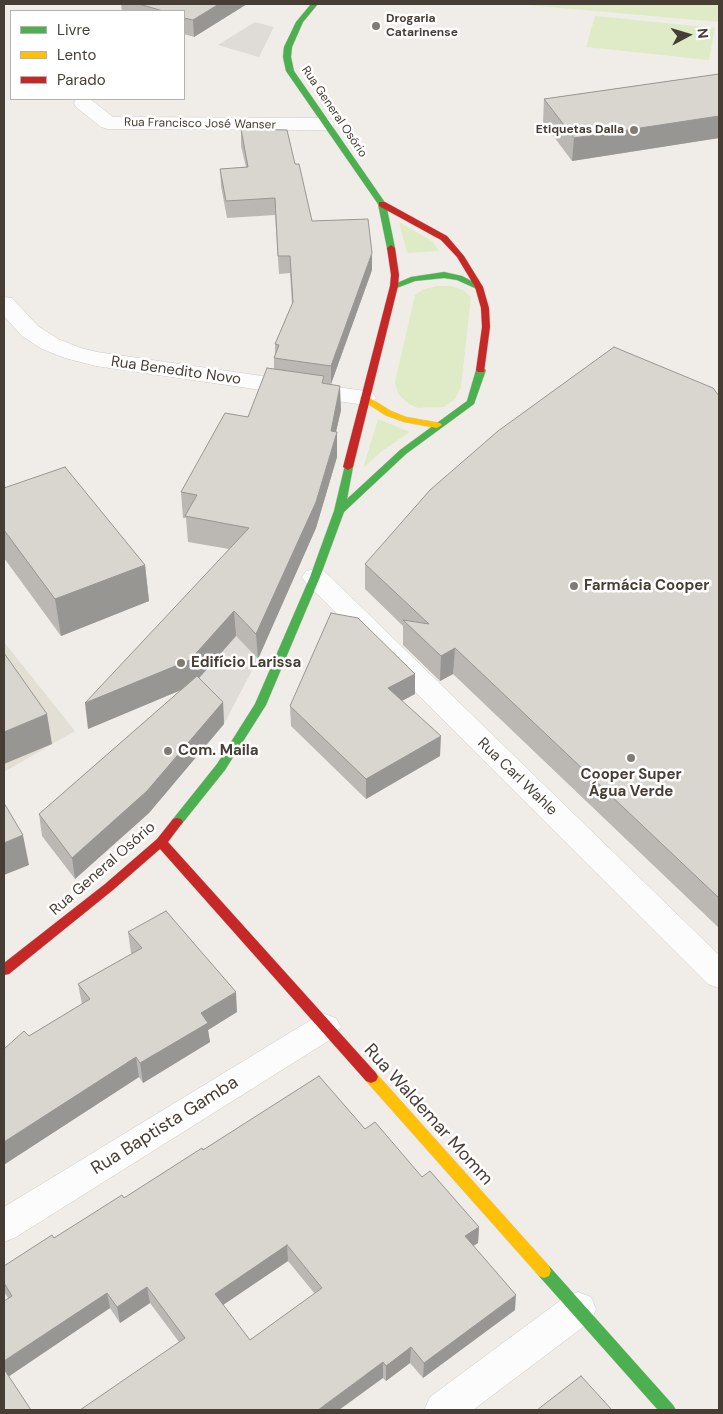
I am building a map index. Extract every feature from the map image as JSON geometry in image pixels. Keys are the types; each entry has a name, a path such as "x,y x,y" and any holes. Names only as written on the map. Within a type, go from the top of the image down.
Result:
{"main road":[{"name":"Rua General Osório","path":"314,4 300,22 288,47 290,72 382,204 394,262 394,286"},
{"name":"Rua General Osório","path":"382,204 444,238 460,256 479,287"},
{"path":"444,275 459,278 479,287 485,308 486,327 482,366 471,402 437,424 404,419 388,413 365,398 394,286 414,279 444,275"},
{"name":"Rua General Osório","path":"4,970 109,887 160,842 221,767 260,705 315,577 339,511 365,398"},
{"name":"Rua General Osório","path":"339,511 403,452 437,424"},
{"name":"Rua Waldemar Momm","path":"160,842 668,1410"}],"street":[{"name":"Rua Francisco José Wanser","path":"84,103 108,123 238,126 325,124"},
{"name":"Rua Benedito Novo","path":"4,303 30,331 50,344 73,353 96,359 365,398"},
{"name":"Rua Carl Wahle","path":"315,577 719,975"},
{"name":"Rua Baptista Gamba","path":"4,1226 325,1026"},
{"path":"443,1410 578,1309"}],"shaded area":[{"path":"255,22 274,27 259,57 218,45"},
{"path":"236,636 258,659 224,724 189,689"},
{"path":"4,642 75,731 4,772"}],"green space":[{"path":"516,4 719,4 719,22"},
{"path":"595,16 715,28 709,60 586,47"},
{"path":"399,222 432,241 439,251 407,253"},
{"path":"436,286 451,286 463,290 471,297 461,387 455,399 444,407 418,408 409,404 398,394 395,382 415,295 424,289"},
{"path":"378,419 410,432 382,451 363,468"}],"building":[{"path":"139,4 219,4 193,20 185,18 185,10 160,10"},
{"path":"719,74 719,116 574,138 544,99"},
{"path":"241,129 287,130 295,164 299,164 312,221 368,219 372,253 331,366 274,358 279,345 275,344 293,302 290,256 278,256 275,198 226,201 220,169 248,167"},
{"name":"Cooper Super Água Verde","path":"614,347 713,388 719,396 719,898 455,648 441,656 403,620 429,624 365,564 430,490 498,431"},
{"path":"267,368 324,376 322,383 340,386 331,431 337,432 316,502 256,634 234,611 190,660 85,703 249,528 185,516 197,495 181,492 225,413 248,417"},
{"path":"65,467 145,565 55,599 4,530 4,488"},
{"path":"331,613 358,618 415,674 388,688 441,736 366,779 290,706"},
{"path":"4,653 47,714 4,732"},
{"path":"197,676 223,702 147,791 72,858 39,814"},
{"path":"4,803 23,835 4,843"},
{"path":"166,911 236,992 201,1013 208,1023 140,1063 136,1057 4,1142 4,1049 24,1031 29,1036 90,999 78,984 142,948 128,932"},
{"path":"319,1076 365,1129 375,1122 422,1177 430,1171 479,1227 465,1236 516,1295 424,1363 411,1347 386,1366 383,1362 318,1410 80,1410 185,1338 147,1287 117,1307 107,1293 4,1361 4,1301 12,1296 4,1283 4,1266 52,1235 54,1238 122,1195 124,1198 202,1148 203,1150","holes":["287,1245 322,1288 250,1340 215,1294"]},
{"path":"4,1369 31,1410 4,1410"},
{"path":"581,1376 612,1410 537,1410"}],"traffic: fast":[{"path":"314,4 300,22 288,47 287,57 290,71 382,204 391,248"},
{"path":"394,286 414,279 444,275 459,278 479,287"},
{"path":"339,511 403,452 471,402 481,370"},
{"path":"177,822 221,767 260,705 315,577 339,511 348,467"},
{"path":"544,1271 668,1410"}],"traffic: slow":[{"path":"365,398 388,413 404,419 437,425"},
{"path":"371,1077 544,1271"}],"traffic: jam":[{"path":"382,204 444,238 460,256 479,287 485,308 486,327 481,370"},
{"path":"348,467 394,286 395,275 391,248"},
{"path":"4,970 109,887 161,842 177,822"},
{"path":"161,842 371,1077"}],"place":[{"name":"Drogaria Catarinense","path":"376,26"},
{"name":"Etiquetas Dalla","path":"634,130"},
{"name":"Farmácia Cooper","path":"574,586"},
{"name":"Edifício Larissa","path":"181,663"},
{"name":"Com. Maila","path":"168,751"},
{"name":"Cooper Super Água Verde","path":"631,758"}]}
